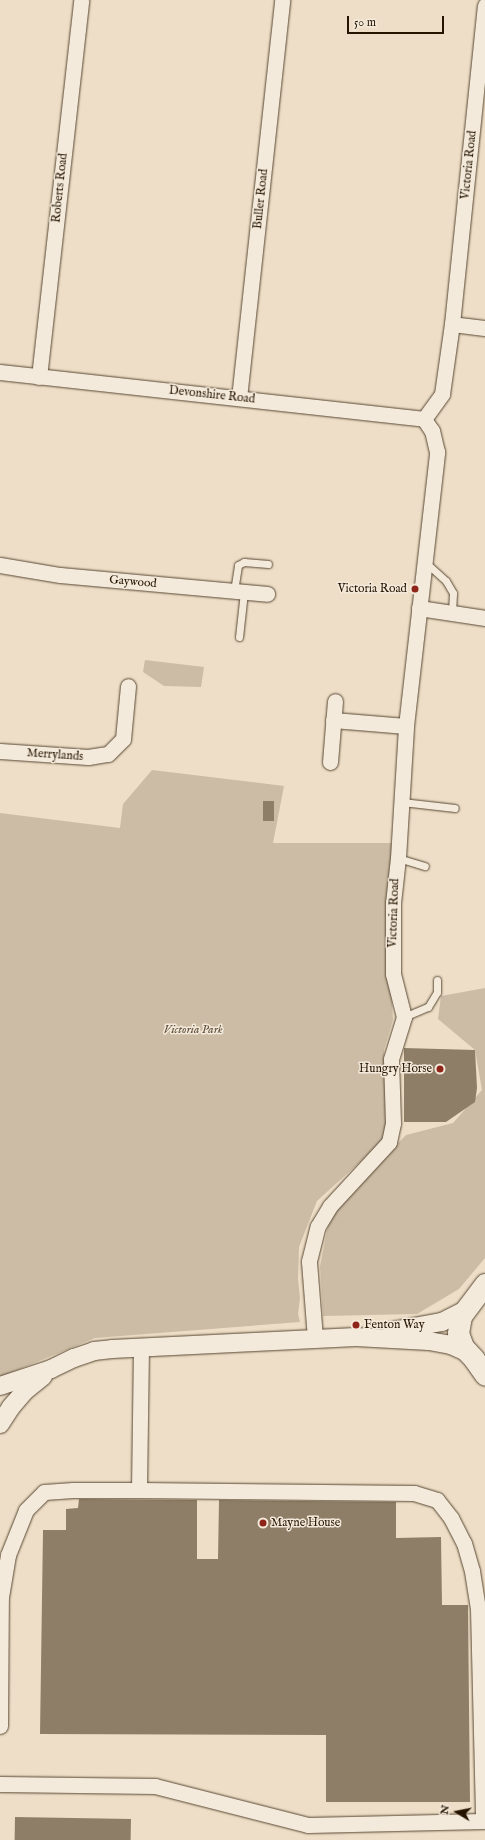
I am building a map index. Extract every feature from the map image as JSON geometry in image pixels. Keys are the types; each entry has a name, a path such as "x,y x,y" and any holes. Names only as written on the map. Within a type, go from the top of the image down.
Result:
{"main road":[{"path":"485,1284 466,1310 458,1324 460,1342 476,1355 485,1376"},
{"path":"466,1310 478,1301 485,1299"}],"street":[{"name":"Roberts Road","path":"39,377 81,0"},
{"name":"Buller Road","path":"240,398 282,0"},
{"name":"Victoria Road","path":"404,1017 393,974 393,903 398,858 406,726 437,452 432,432 424,419 442,394 452,324 485,6"},
{"path":"452,324 485,328"},
{"name":"Devonshire Road","path":"0,372 424,419"},
{"name":"Gaywood","path":"0,565 60,575 267,594"},
{"path":"419,608 485,618"},
{"name":"Merrylands","path":"0,751 88,757 108,754 123,740 128,686"},
{"path":"330,762 336,701"},
{"path":"334,720 406,726"},
{"path":"315,1338 309,1261 318,1226 330,1206 389,1142 393,1123 391,1059 404,1017"},
{"path":"356,1337 442,1322 466,1310"},
{"path":"0,1386 51,1369 74,1358 94,1351 356,1337 429,1341 452,1345 476,1355"},
{"path":"139,1490 141,1348"},
{"path":"0,1424 11,1407 26,1390 51,1369"},
{"path":"0,1726 1,1597 8,1555 26,1510 44,1492 73,1490 139,1490 414,1493 437,1500 451,1518 464,1543 472,1571 478,1609 483,1821 308,1825 155,1786 0,1784"}],"lane":[{"path":"239,636 238,565 244,562 268,564"},
{"path":"425,562 446,581 452,593 452,613"},
{"path":"402,802 455,808"},
{"path":"398,858 426,866"},
{"path":"404,1017 428,1007 437,992 437,980"}],"green space":[{"path":"145,660 204,667 201,687 164,686 143,672"},
{"name":"Victoria Park","path":"152,770 284,786 273,843 393,843 391,986 393,1020 384,1050 386,1129 381,1143 317,1201 299,1247 298,1279 300,1298 298,1314 300,1322 95,1338 0,1377 0,813 120,828 123,804"},
{"path":"485,988 485,1258 459,1289 417,1314 323,1316 320,1266 331,1211 406,1135 453,1123 482,1090 475,1050 438,1019 441,996"}],"building":[{"path":"263,801 274,801 274,821 263,821"},
{"name":"Hungry Horse","path":"404,1048 475,1050 477,1088 475,1102 446,1122 404,1122"},
{"path":"79,1499 197,1500 197,1559 218,1559 219,1500 396,1502 396,1538 441,1537 442,1605 468,1605 470,1802 326,1802 326,1735 40,1734 43,1530 66,1530 66,1509 78,1508"},
{"path":"15,1817 131,1819 131,1840 15,1840"}],"place":[{"name":"Victoria Road","path":"415,589"},
{"name":"Hungry Horse","path":"440,1069"},
{"name":"Fenton Way","path":"356,1325"},
{"name":"Mayne House","path":"263,1523"}]}
